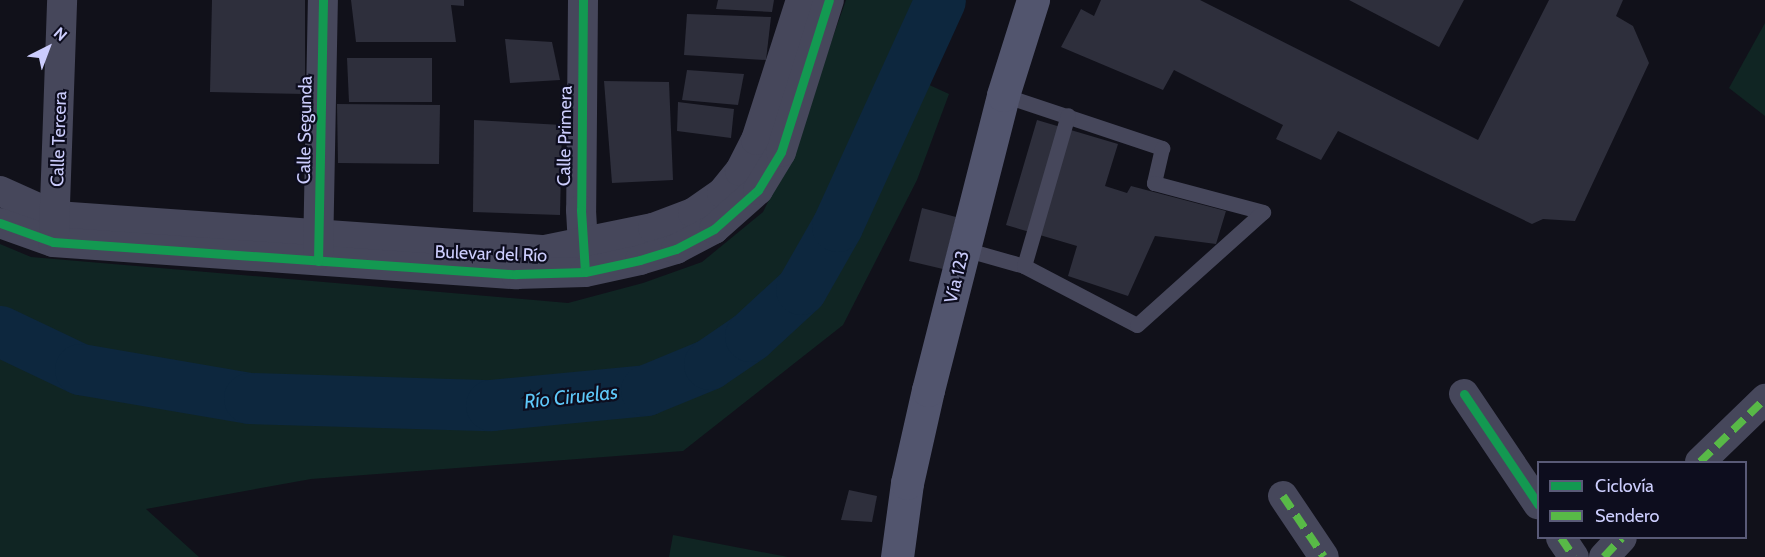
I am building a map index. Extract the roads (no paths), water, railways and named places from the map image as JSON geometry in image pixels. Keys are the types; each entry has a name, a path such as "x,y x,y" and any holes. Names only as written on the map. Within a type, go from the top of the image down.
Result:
{"main road":[{"name":"Vía 123","path":"897,557 907,483 964,249 1004,95 1033,0"}],"street":[{"name":"Calle Tercera","path":"55,229 62,0"},
{"name":"Calle Segunda","path":"318,248 323,0"},
{"name":"Calle Primera","path":"583,0 584,257"},
{"name":"Bulevar del Río","path":"0,223 318,248 516,274 584,257 693,213 722,193 740,171 756,140 801,0"},
{"name":"Bulevar del Río","path":"584,257 640,260 696,240 737,211 758,190 781,152 829,0"},
{"name":"Bulevar del Río","path":"0,190 55,229"},
{"path":"1464,394 1537,501"},
{"path":"1701,461 1765,399"},
{"path":"1282,496 1324,557"},
{"path":"1562,539 1574,557"},
{"path":"1604,557 1620,539"}],"lane":[{"path":"964,249 1024,266 1137,325 1263,213 1154,183 1162,148 1004,95"},
{"path":"1024,266 1068,115"}],"waterway":[{"name":"Río Ciruelas","path":"0,331 80,369 249,398 491,405 646,390 709,364 750,336 801,289 837,226 940,0"}]}
